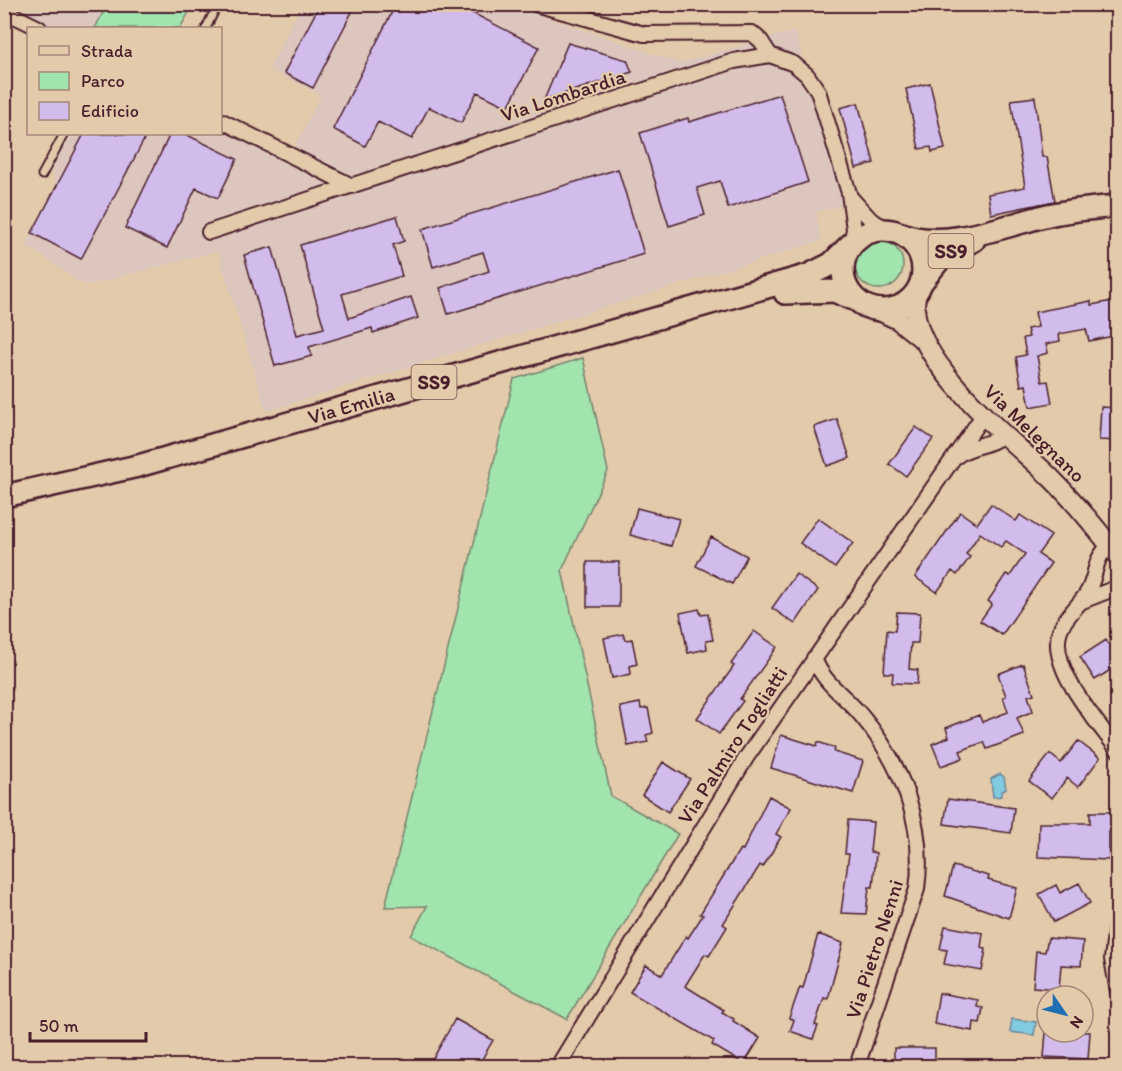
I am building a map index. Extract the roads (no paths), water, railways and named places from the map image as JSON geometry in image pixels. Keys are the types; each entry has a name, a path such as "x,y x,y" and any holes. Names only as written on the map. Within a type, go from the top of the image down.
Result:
{"main road":[{"name":"SS9","path":"896,232 926,240 994,230 1050,215 1118,206"},
{"name":"SS9","path":"919,288 932,268 948,252 994,230"},
{"path":"868,232 896,232 915,245 921,256 923,269 919,288 902,305 890,309 866,305 847,288 842,275 843,260 851,244 868,232"},
{"name":"Via Emilia","path":"4,496 138,466 815,273 831,264 851,244"},
{"name":"Via Emilia","path":"730,298 820,290 841,292 866,305"}],"street":[{"path":"536,4 644,34 752,33 761,41 770,55 794,64 807,75 818,91 849,194 854,230 851,244"},
{"path":"6,15 36,27"},
{"name":"Via Lombardia","path":"208,232 734,61 770,55"},
{"path":"222,121 352,186"},
{"path":"849,194 862,212 896,232"},
{"name":"Via Melegnano","path":"919,288 915,302 923,340"},
{"name":"Via Melegnano","path":"866,305 898,320 923,340 944,374 1071,499 1115,547"},
{"name":"Via Palmiro Togliatti","path":"558,1066 746,758 984,414"},
{"path":"957,456 963,451 991,444 1004,434"},
{"path":"1115,547 1099,556 1086,593 1060,632 1057,653 1060,664 1118,750"},
{"path":"1076,605 1087,598 1118,587"},
{"name":"Via Pietro Nenni","path":"814,658 821,674 861,716 888,754 905,789 918,847 917,889 857,1066"},
{"path":"1118,910 1112,948 1118,992"}],"lane":[{"path":"206,27 218,4"},
{"path":"42,175 63,135"}],"water":[{"path":"1000,774 1004,777 1006,789 1001,792 1001,796 993,797 991,779"},
{"path":"1012,1019 1035,1022 1034,1035 1010,1032"}]}
